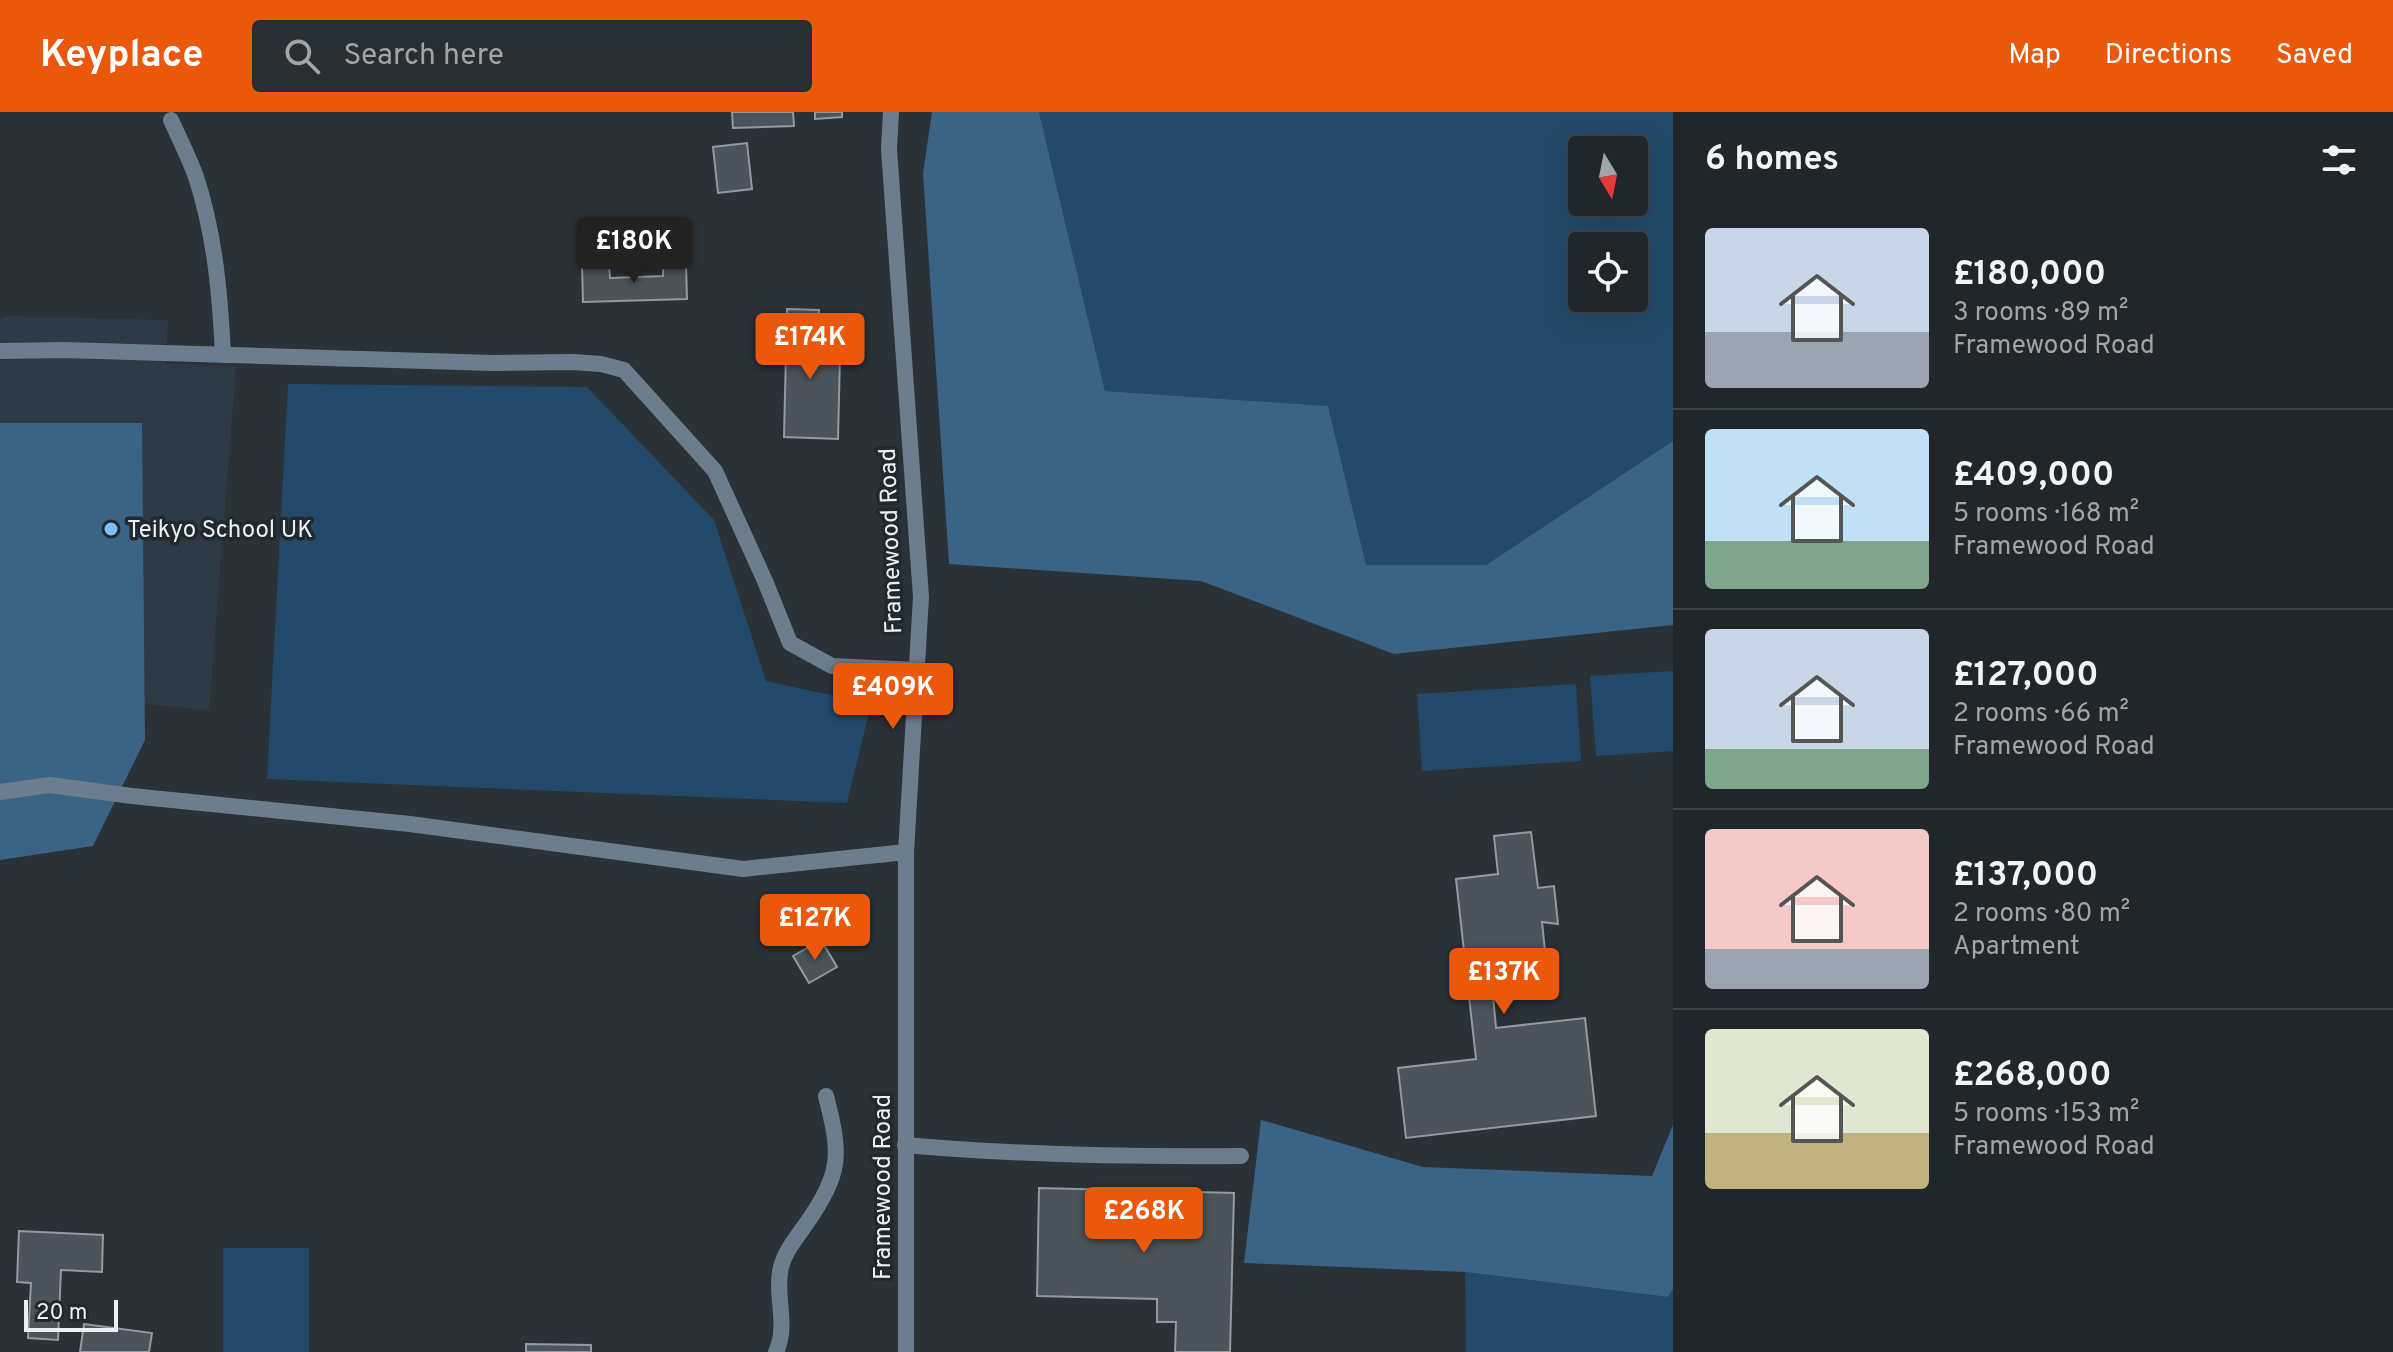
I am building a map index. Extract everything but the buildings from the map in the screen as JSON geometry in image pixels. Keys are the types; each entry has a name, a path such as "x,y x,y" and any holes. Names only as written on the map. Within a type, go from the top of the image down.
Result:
{"street":[{"name":"Framewood Road","path":"891,112 889,149 921,597 906,852 906,1352"},
{"path":"171,120 195,174 210,227 221,298 223,355"},
{"path":"0,351 493,363 573,362 624,370 715,471 790,643 832,666 917,670"},
{"path":"0,792 50,785 410,824 743,869 906,852"},
{"path":"776,1352 781,1340 778,1288 781,1265 822,1201 838,1159 826,1096"},
{"path":"905,1145 1080,1157 1241,1156"}],"shaded area":[{"path":"932,112 1039,112 1105,391 1328,406 1366,565 1486,565 1673,441 1673,625 1394,654 1201,581 949,564 923,173"},
{"path":"1039,112 1673,112 1673,441 1486,565 1366,565 1328,406 1105,391"},
{"name":"Teikyo School UK","path":"6,316 168,320 166,364 236,367 209,710 0,691 0,320"},
{"path":"288,384 587,387 714,520 766,681 871,704 847,803 267,779"},
{"path":"0,423 142,423 145,740 93,846 0,860"},
{"path":"1673,671 1673,751 1596,756 1590,676"},
{"path":"1576,684 1581,761 1422,771 1417,694"},
{"path":"1261,1120 1423,1167 1652,1176 1673,1125 1673,1289 1668,1297 1465,1272 1244,1263"},
{"path":"223,1248 309,1248 309,1352 223,1352"},
{"path":"1465,1272 1668,1297 1673,1289 1673,1352 1466,1352"}],"place":[{"name":"Teikyo School UK","path":"111,529"}]}
